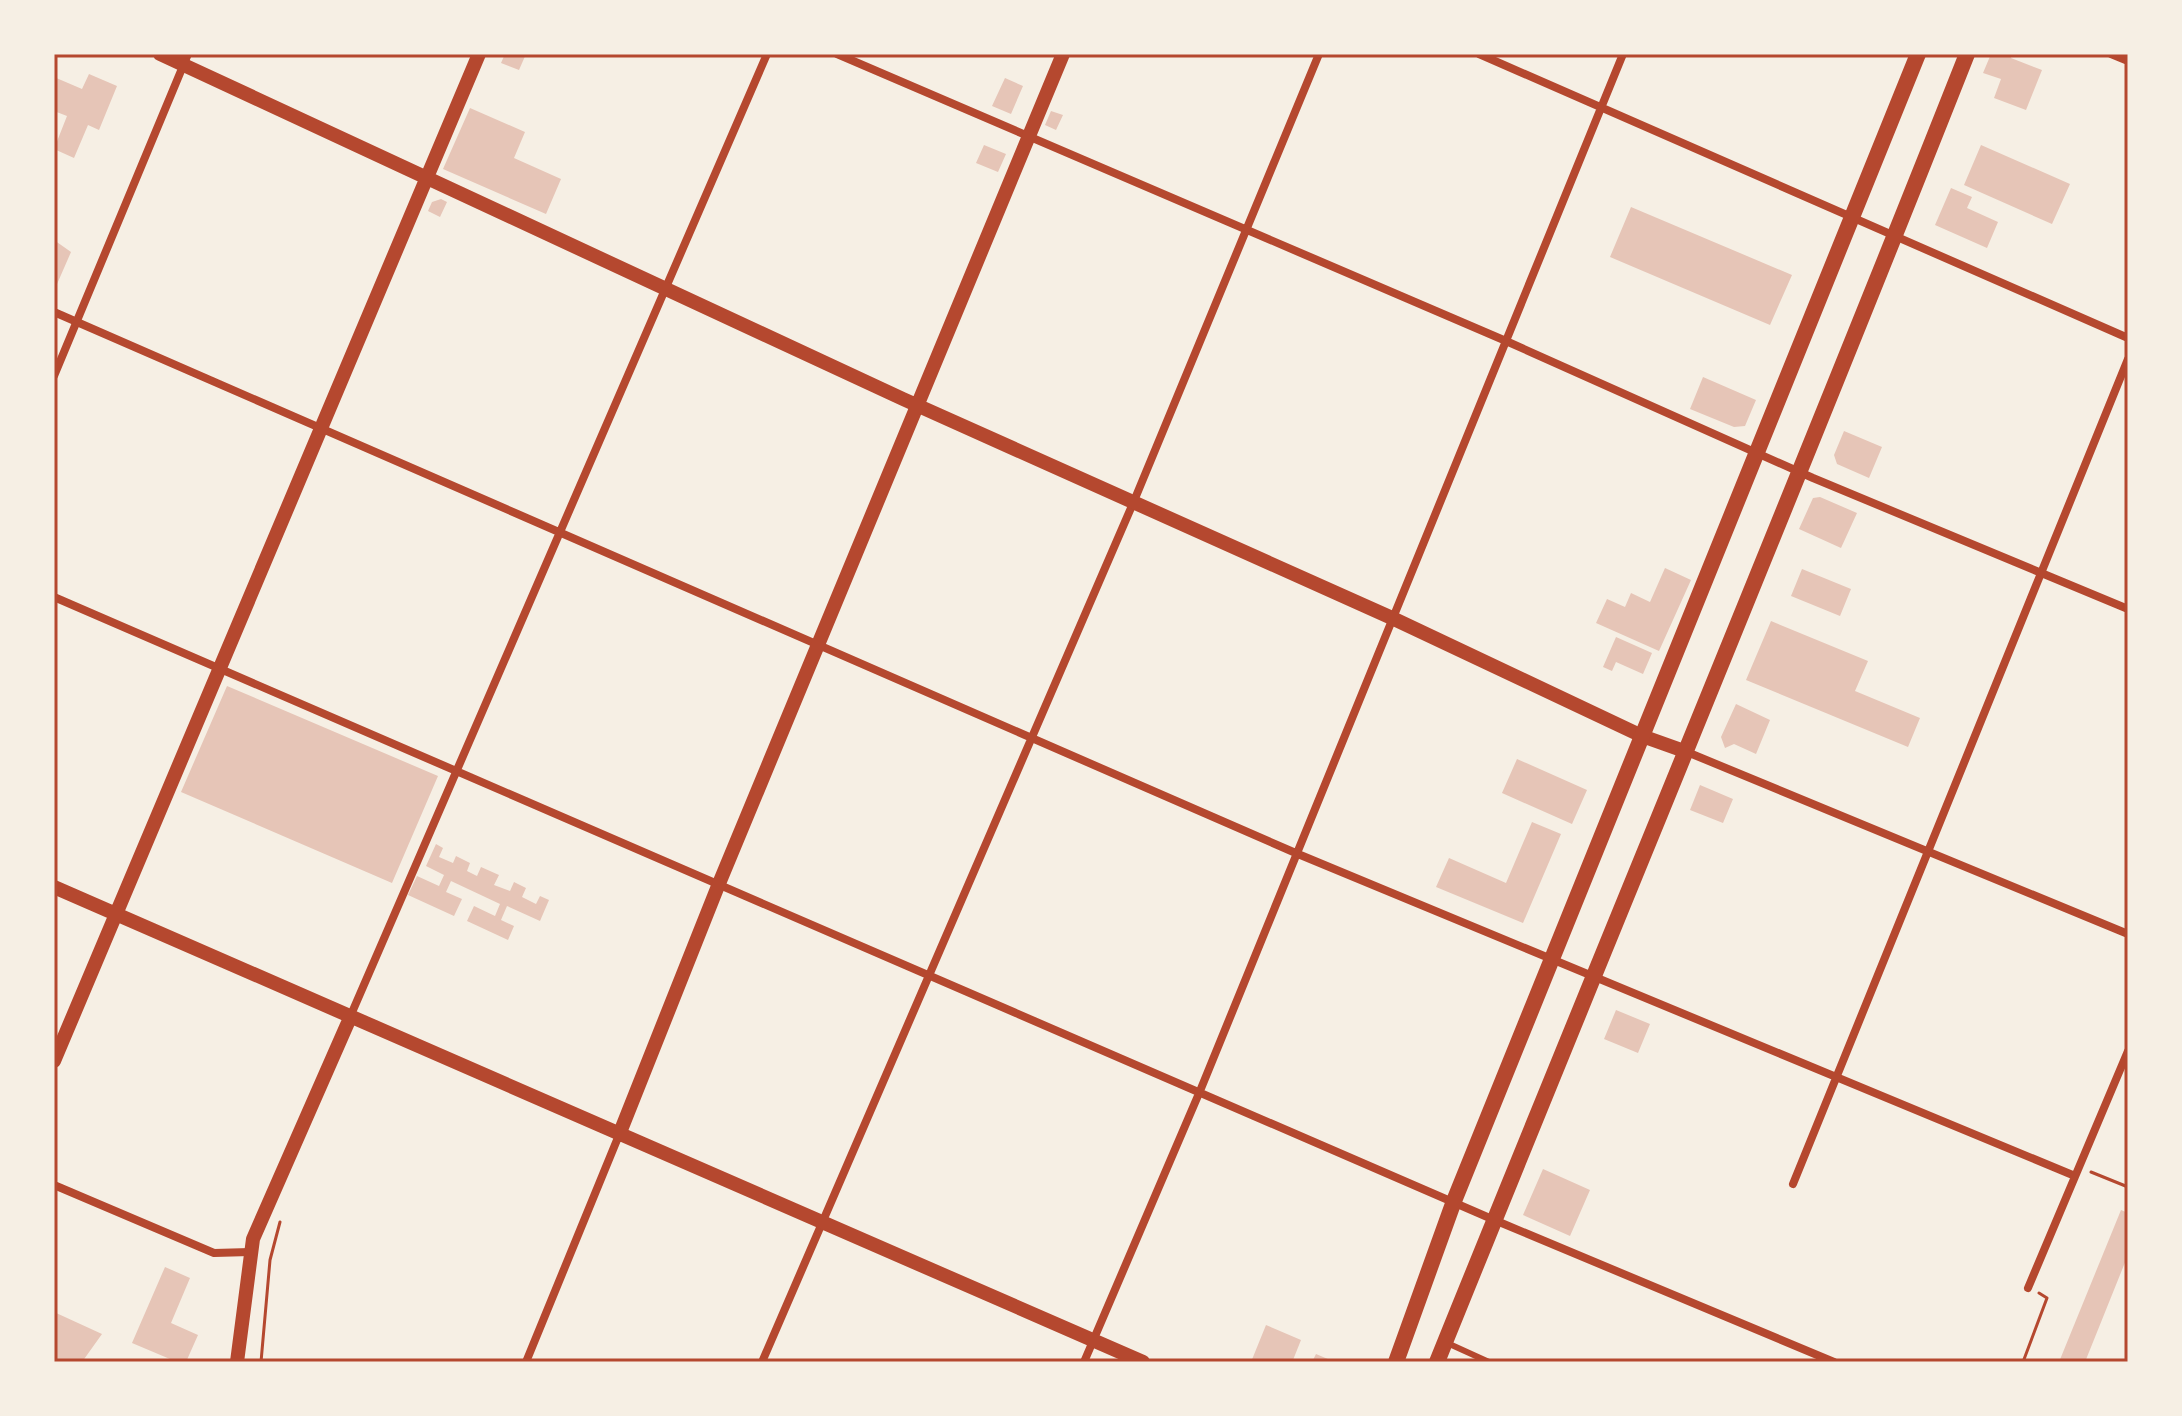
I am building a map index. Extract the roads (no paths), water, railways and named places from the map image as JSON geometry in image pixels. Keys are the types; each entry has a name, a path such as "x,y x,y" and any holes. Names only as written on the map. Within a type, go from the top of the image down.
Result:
{"main road":[{"path":"1396,1362 1454,1201 1855,217 1918,54"},
{"path":"1437,1362 1492,1219 1687,752 1797,471 1967,54"}],"street":[{"path":"160,54 185,59 428,178 916,405 1392,618 1642,736 2128,934"},
{"path":"54,1061 479,54"},
{"path":"237,1362 250,1252 274,1187 767,54"},
{"path":"837,54 1506,341 1797,471 2128,609"},
{"path":"526,1362 718,886 1063,54"},
{"path":"762,1362 1134,501 1319,54"},
{"path":"1479,54 2128,338"},
{"path":"1084,1362 1298,854 1623,54"},
{"path":"2111,54 2128,61"},
{"path":"54,376 185,59"},
{"path":"54,312 1298,854 2075,1176"},
{"path":"1793,1184 2128,359"},
{"path":"54,597 220,666 718,886 1492,1219 1834,1362"},
{"path":"54,887 1143,1362"},
{"path":"2028,1288 2075,1176 2082,1168 2128,1051"},
{"path":"54,1185 214,1253 250,1252"}],"lane":[{"path":"1445,1342 1489,1362"}]}
